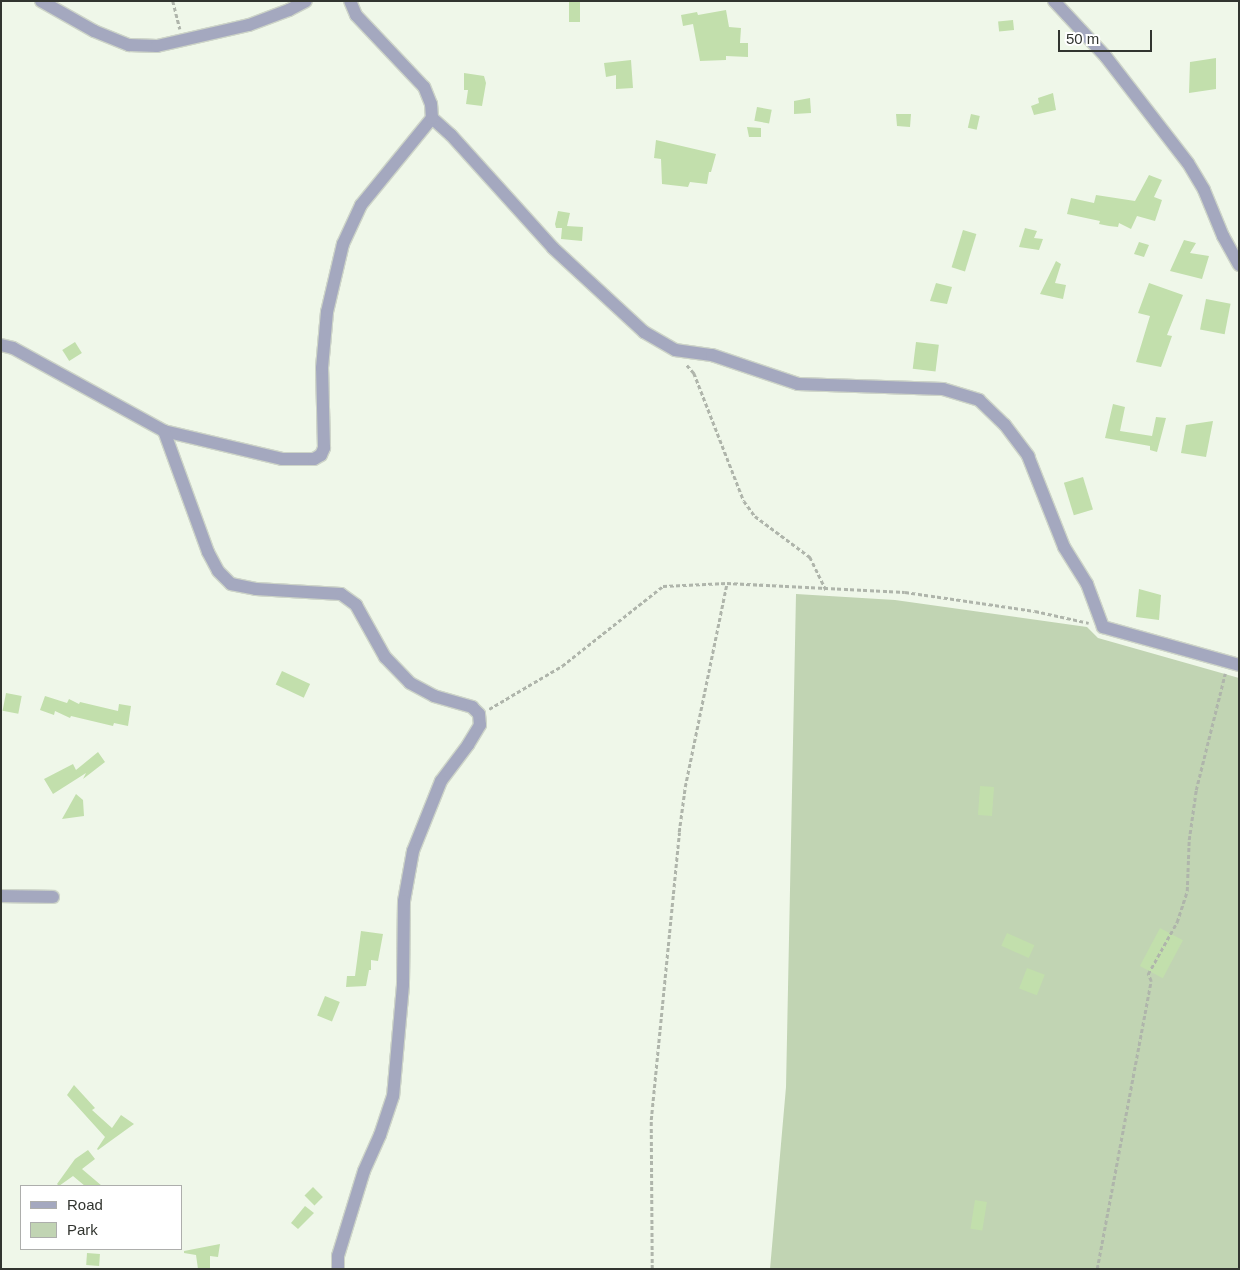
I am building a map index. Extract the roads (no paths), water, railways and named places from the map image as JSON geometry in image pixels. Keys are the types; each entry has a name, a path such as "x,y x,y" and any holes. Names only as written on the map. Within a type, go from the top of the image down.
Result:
{"street":[{"path":"41,1 94,32 129,45 157,46 249,24 289,10 306,1"},
{"path":"1,345 13,348 164,431 282,459 314,459 321,455 324,448 322,368 327,312 343,244 361,205 432,118 432,104 424,87 356,15 350,1"},
{"path":"1054,1 1106,57 1188,162 1204,190 1223,236 1239,265"},
{"path":"432,118 451,135 553,248 644,332 675,350 712,355 798,384 944,389 979,400 1005,425 1028,456 1064,547 1087,584 1103,626 1234,663"},
{"path":"164,431 196,513 208,552 218,571 231,584 256,589 341,594 356,605 385,658 410,684 434,696 472,707 479,714 480,725 468,745 441,781 413,851 404,901 402,985 393,1096 380,1135 364,1171 338,1256 338,1269"},
{"path":"1,896 53,897"}]}
